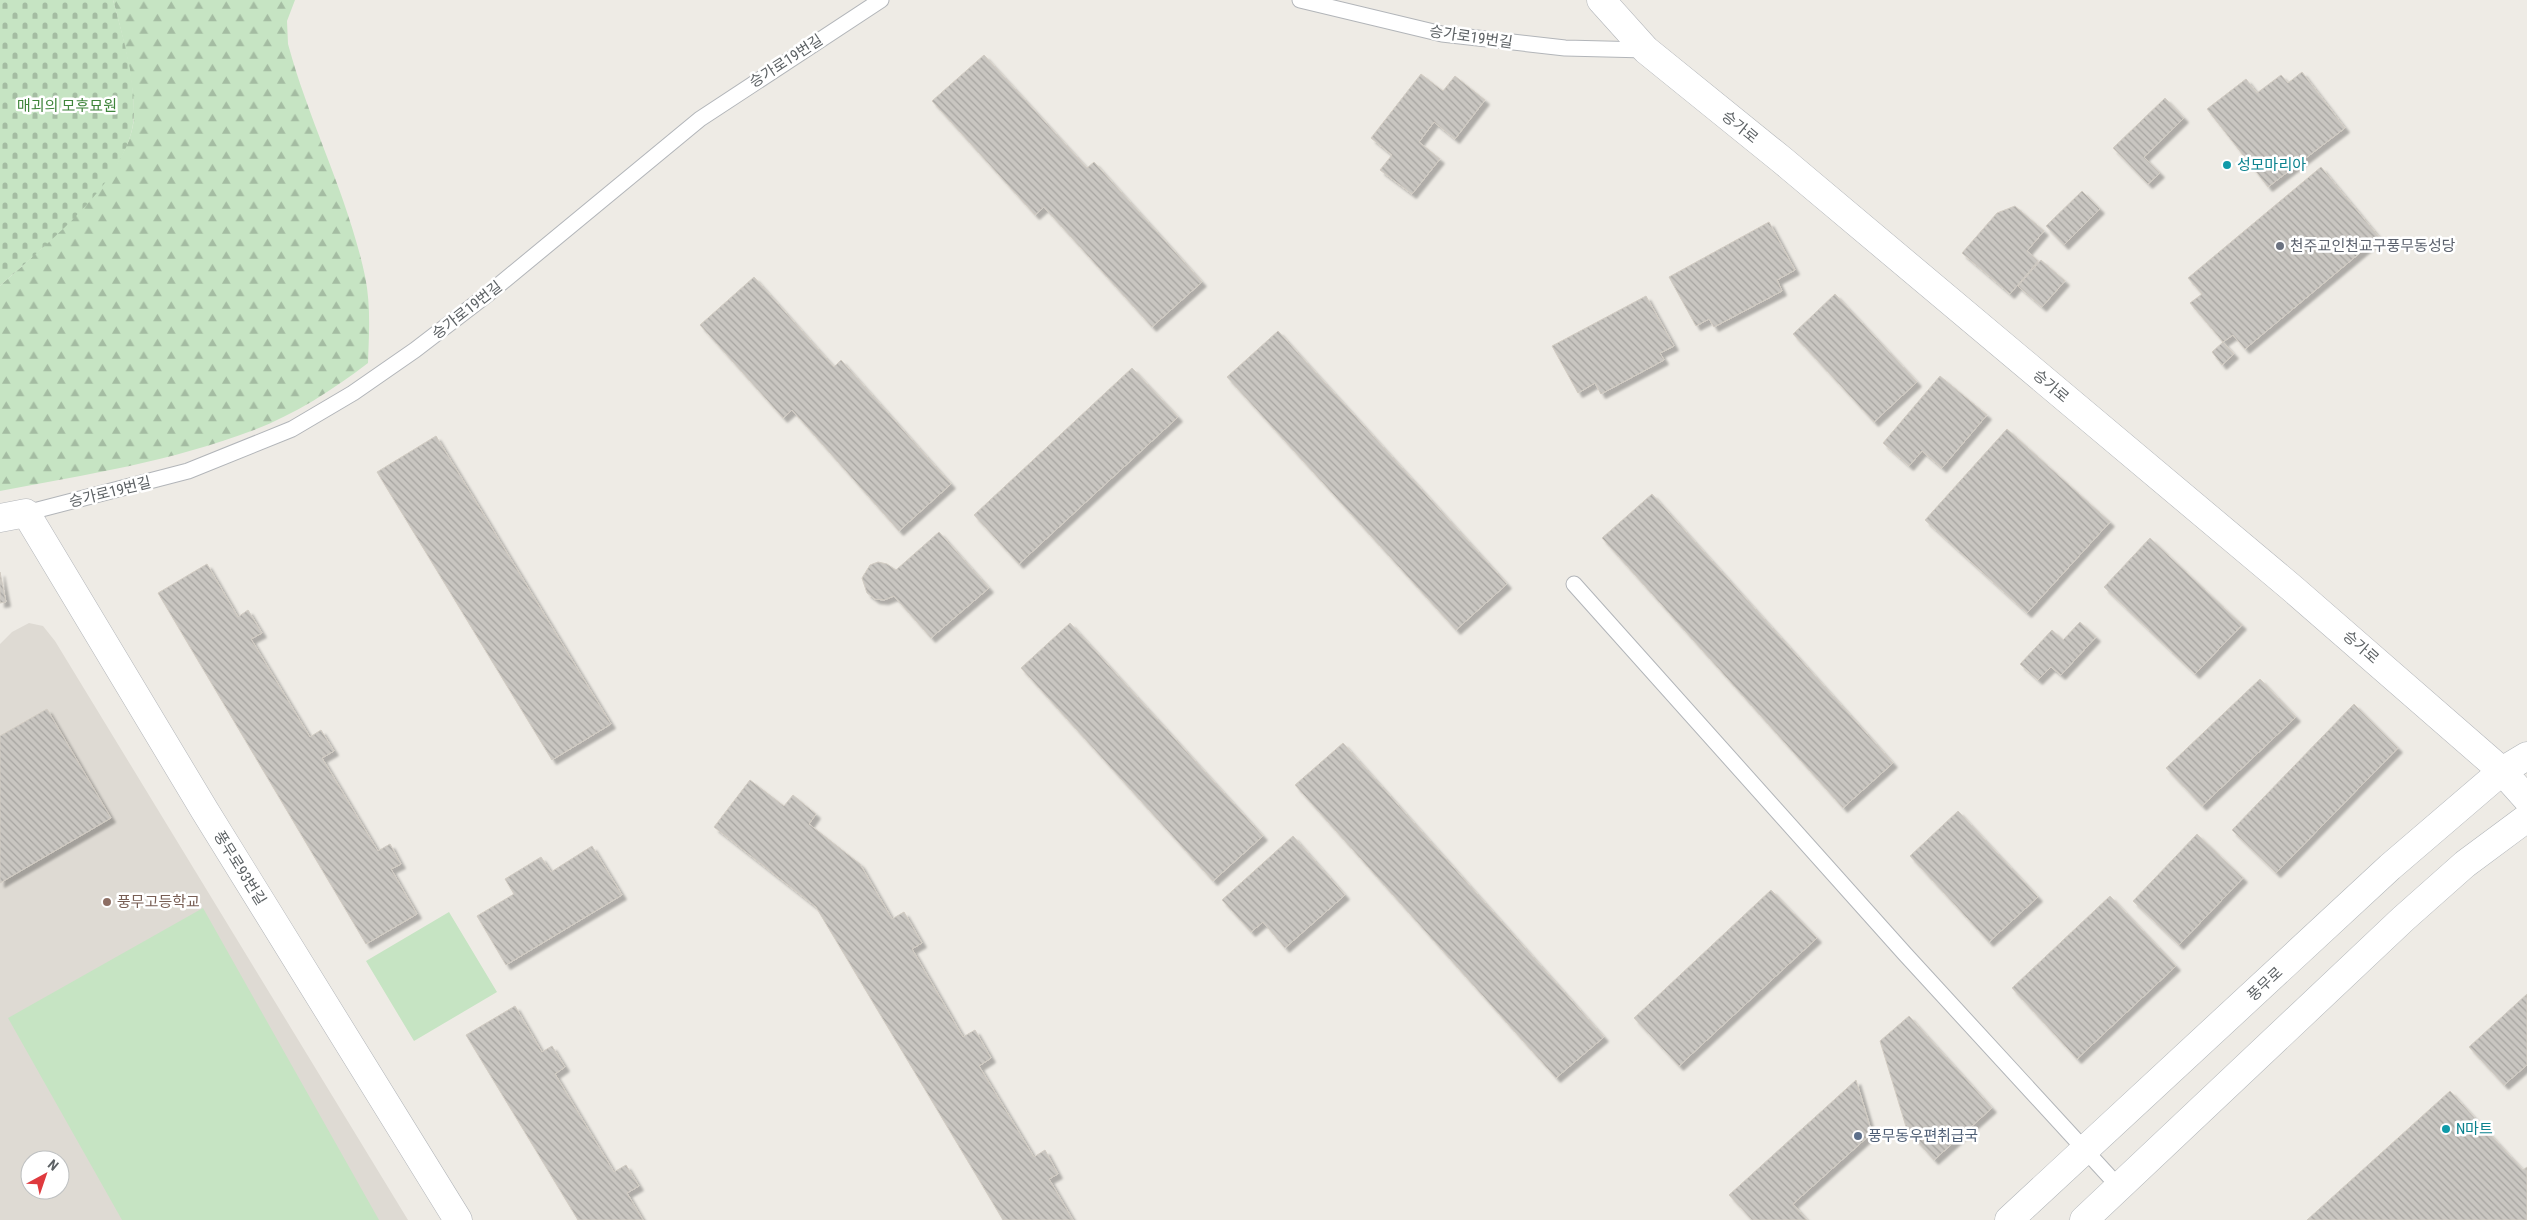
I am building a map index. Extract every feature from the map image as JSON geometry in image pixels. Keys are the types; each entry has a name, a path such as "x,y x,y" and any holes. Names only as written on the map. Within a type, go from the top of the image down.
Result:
{"street":[{"name":"승가로","path":"1601,0 1646,50 1782,160 2293,589 2502,771"},
{"name":"풍무로93번길","path":"13,516 226,845 458,1220"},
{"name":"풍무로","path":"2009,1220 2390,867 2502,771 2527,756"},
{"path":"2502,771 2527,782"},
{"path":"2502,771 2527,799"},
{"path":"2084,1220 2403,919 2465,864 2527,818"}],"lane":[{"name":"승가로19번길","path":"13,516 188,472 292,430 353,394 415,350 488,294 700,119 881,0"},
{"name":"승가로19번길","path":"1300,0 1450,35 1565,48 1646,50"},
{"path":"1574,584 1905,954 2119,1187"}],"shaded area":[{"name":"풍무고등학교","path":"29,623 43,626 55,641 408,1220 0,1220 0,644 12,632"}],"green space":[{"name":"매괴의 모후묘원","path":"0,0 113,0 130,69 134,112 130,137 119,161 103,185 62,230 0,286"},
{"path":"113,0 295,0 287,21 288,44 306,102 339,188 358,246 368,298 368,363 341,383 299,409 269,424 223,441 160,459 0,491 0,286 39,251 83,207 120,159 130,135 134,112 132,84"},
{"path":"203,908 379,1220 122,1220 8,1018"},
{"path":"449,912 497,992 414,1041 366,961"}],"building":[{"path":"984,55 1087,168 1094,162 1202,282 1152,327 1044,207 1035,215 932,101"},
{"path":"2302,72 2345,128 2268,187 2207,109 2246,79 2257,93 2281,75 2288,83"},
{"path":"1421,74 1443,91 1455,76 1485,100 1455,139 1434,122 1419,142 1440,159 1412,194 1380,170 1392,155 1371,138"},
{"path":"2165,98 2184,118 2144,157 2160,173 2148,184 2113,148"},
{"path":"2321,167 2379,237 2245,349 2233,335 2223,342 2190,303 2202,294 2188,278"},
{"path":"2082,191 2100,209 2064,245 2046,226"},
{"path":"2015,206 2044,231 2027,251 2038,261 2010,294 1962,253 1997,213"},
{"path":"1769,222 1795,270 1777,280 1782,291 1714,327 1709,319 1696,326 1669,277"},
{"path":"2041,260 2065,281 2042,307 2018,286"},
{"path":"754,277 834,367 841,360 951,484 899,531 792,410 783,418 700,325"},
{"path":"1835,294 1917,382 1874,422 1793,334"},
{"path":"1646,296 1674,346 1660,353 1664,360 1601,394 1595,383 1578,393 1552,346"},
{"path":"1278,331 1507,584 1456,630 1227,377"},
{"path":"2223,342 2234,354 2222,365 2212,352"},
{"path":"1132,368 1178,417 1019,564 974,515"},
{"path":"1940,376 1987,415 1942,468 1922,451 1909,466 1883,443"},
{"path":"2007,429 2110,522 2027,613 1925,520"},
{"path":"436,436 611,724 552,760 377,472"},
{"path":"1652,494 1893,763 1843,808 1602,538"},
{"path":"939,532 989,588 931,638 894,596 884,600 875,599 867,593 862,578 870,565 878,562 887,564 896,570"},
{"path":"2150,538 2242,625 2195,674 2104,587"},
{"path":"207,564 238,617 248,610 262,633 251,639 310,737 321,730 334,751 322,758 378,851 390,844 401,864 391,869 417,914 366,944 158,593"},
{"path":"0,572 6,602 0,603"},
{"path":"2080,622 2096,637 2061,675 2051,667 2038,680 2020,664 2052,630 2063,640"},
{"path":"1070,623 1263,836 1213,881 1021,668"},
{"path":"2260,679 2296,717 2202,806 2166,768"},
{"path":"2354,704 2398,748 2276,873 2232,830"},
{"path":"47,709 111,818 0,883 0,736"},
{"path":"1343,743 1604,1037 1556,1078 1295,785"},
{"path":"750,780 784,806 793,795 816,814 809,824 860,864 892,919 904,912 922,943 912,949 963,1037 975,1030 991,1058 979,1066 1034,1157 1045,1150 1058,1174 1049,1179 1073,1220 1003,1220 816,907 714,827"},
{"path":"1958,811 2038,897 1989,942 1910,856"},
{"path":"2197,834 2243,878 2179,945 2133,901"},
{"path":"1293,836 1345,895 1285,948 1263,922 1251,932 1222,900"},
{"path":"592,846 622,895 506,965 477,916 514,894 505,879 541,857 551,872"},
{"path":"1771,890 1817,938 1679,1066 1634,1018"},
{"path":"2110,896 2176,966 2077,1059 2012,988"},
{"path":"2527,994 2527,1065 2504,1085 2469,1047"},
{"path":"515,1006 542,1052 552,1046 565,1067 555,1074 614,1172 626,1165 639,1186 627,1193 643,1220 578,1220 466,1035"},
{"path":"1909,1016 1992,1108 1934,1160 1907,1130 1880,1041"},
{"path":"1856,1080 1872,1133 1793,1204 1807,1220 1752,1220 1729,1195"},
{"name":"N마트","path":"2450,1091 2523,1170 2527,1167 2527,1220 2307,1220"}],"place":[{"name":"성모마리아","path":"2227,165"},
{"name":"천주교인천교구풍무동성당","path":"2280,246"},
{"name":"풍무고등학교","path":"107,902"},
{"name":"N마트","path":"2446,1129"},
{"name":"풍무동우편취급국","path":"1858,1136"}]}
